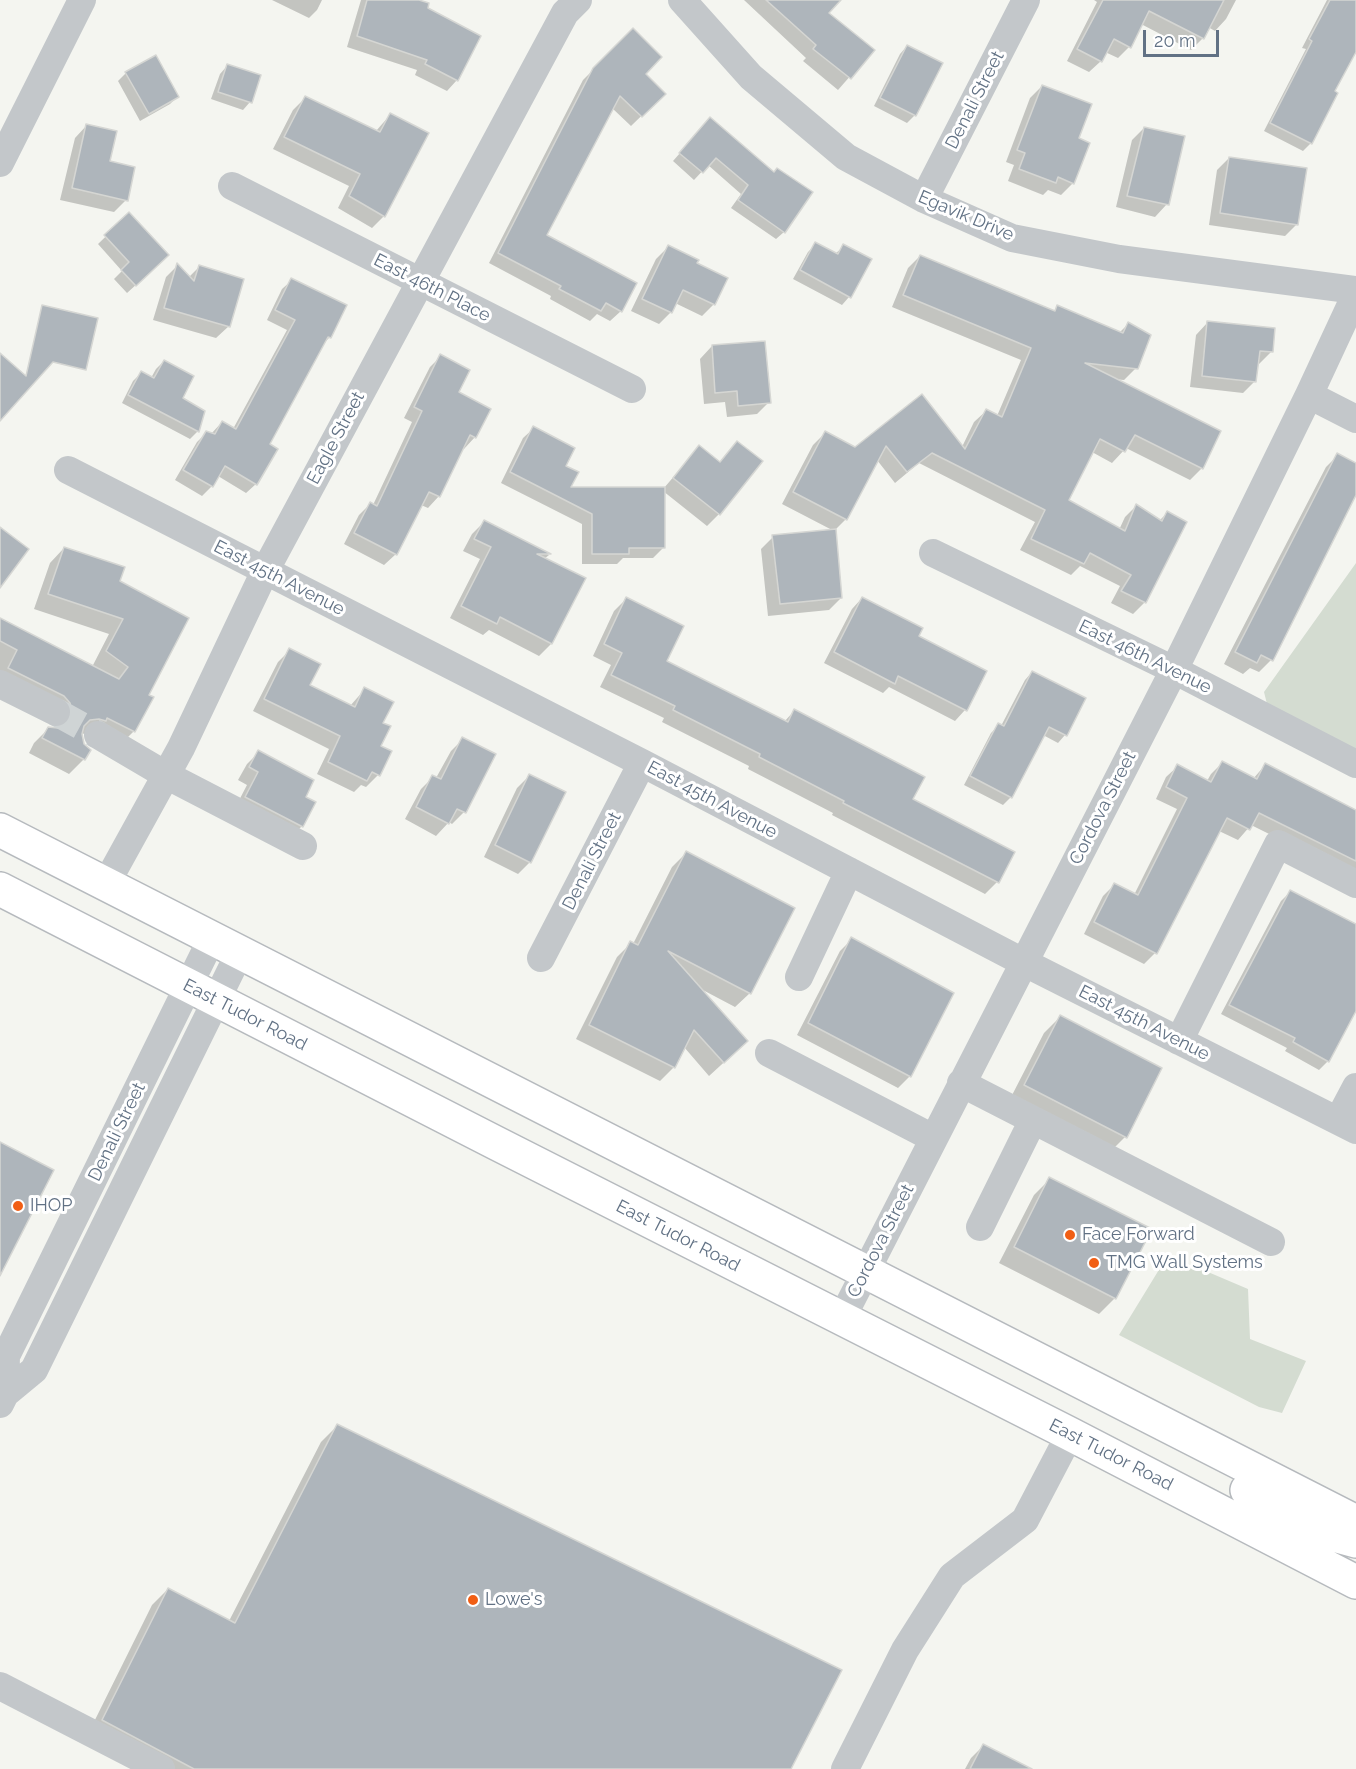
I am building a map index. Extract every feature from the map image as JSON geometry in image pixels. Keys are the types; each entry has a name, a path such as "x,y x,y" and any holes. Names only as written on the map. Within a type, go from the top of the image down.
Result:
{"main road":[{"path":"0,830 1356,1522"},
{"name":"East Tudor Road","path":"0,889 1356,1582"},
{"path":"1070,1434 1107,1418 1327,1533 1356,1541"}],"street":[{"path":"0,163 82,0"},
{"name":"Egavik Drive","path":"682,0 751,78 846,157 924,199 1012,238 1119,258 1356,292"},
{"name":"Denali Street","path":"924,199 1026,0"},
{"name":"Eagle Street","path":"106,884 181,748 265,571 420,282 564,4"},
{"name":"East 46th Place","path":"232,186 632,389"},
{"name":"Cordova Street","path":"842,1318 1174,670 1309,395 1356,292"},
{"path":"1309,395 1356,419"},
{"name":"East 45th Avenue","path":"68,470 642,763 1023,962 1347,1125"},
{"name":"East 46th Avenue","path":"933,553 1174,670 1356,764"},
{"path":"0,684 56,712"},
{"path":"98,735 166,775 303,846"},
{"name":"Denali Street","path":"541,958 642,763"},
{"path":"1179,1041 1278,844 1356,884"},
{"path":"799,977 849,871"},
{"name":"Denali Street","path":"2,1399 6,1356 226,945"},
{"path":"769,1053 933,1138"},
{"path":"961,1083 1271,1242"},
{"path":"1347,1125 1356,1087"},
{"path":"980,1227 1033,1120"},
{"path":"845,1769 905,1650 952,1576 1025,1520 1070,1434"},
{"path":"0,1686 161,1769"}],"shaded area":[{"path":"1356,563 1356,750 1267,704 1264,692"},
{"path":"1168,1255 1248,1289 1250,1339 1306,1361 1282,1413 1259,1407 1119,1335"}],"building":[{"path":"367,0 419,0 429,3 428,8 481,36 458,81 425,64 427,60 357,36"},
{"path":"766,0 841,0 829,13 875,50 851,79 813,49 816,45"},
{"path":"1103,0 1224,0 1204,39 1149,11 1131,48 1114,39 1102,62 1077,49"},
{"path":"1330,0 1356,0 1356,52 1335,91 1338,93 1312,144 1270,123"},
{"path":"633,28 662,57 646,74 666,94 642,117 620,96 547,235 637,283 622,312 606,303 601,311 559,289 561,286 498,253 593,68"},
{"path":"907,45 943,63 916,116 880,98"},
{"path":"156,55 179,97 149,114 125,72"},
{"path":"227,64 261,75 252,103 218,92"},
{"path":"1042,85 1092,104 1079,138 1090,143 1074,184 1058,177 1056,183 1019,169 1025,153 1017,150"},
{"path":"305,96 380,132 390,113 429,133 385,217 349,196 360,174 284,137"},
{"path":"710,117 774,172 777,168 813,192 785,233 738,200 748,185 716,158 703,173 679,153"},
{"path":"86,124 117,131 110,161 135,167 128,201 72,188"},
{"path":"1144,127 1185,136 1169,205 1127,196"},
{"path":"1229,157 1307,168 1298,225 1220,213"},
{"path":"129,212 169,255 136,286 121,270 129,262 104,235"},
{"path":"815,242 838,254 843,244 872,259 851,298 800,270"},
{"path":"668,245 728,278 715,305 683,290 672,313 642,299"},
{"path":"920,255 1055,311 1057,305 1123,333 1128,322 1151,335 1138,369 1085,363 1221,431 1203,469 1135,435 1125,452 1100,439 1069,500 1125,531 1136,504 1162,521 1167,511 1187,522 1146,603 1121,591 1131,575 1090,553 1084,564 1031,539 1045,510 932,453 907,472 886,446 847,520 793,492 825,431 855,447 922,394 965,449 986,409 1002,417 1031,348 903,295"},
{"path":"177,263 194,281 199,265 244,279 230,327 164,308"},
{"path":"291,278 347,305 331,338 328,337 270,444 278,449 257,485 225,466 213,487 183,470 206,431 215,434 222,421 236,429 295,320 275,310"},
{"path":"42,305 98,318 86,370 53,362 0,421 0,353 26,376"},
{"path":"1207,321 1275,328 1273,352 1260,351 1256,382 1202,376"},
{"path":"765,341 771,403 738,406 737,391 715,393 712,345"},
{"path":"440,354 470,370 459,392 491,409 476,438 470,435 440,497 429,492 397,555 354,533 370,502 377,506 422,411 414,407"},
{"path":"164,360 194,376 183,398 205,411 199,432 128,395 141,371 154,378"},
{"path":"533,426 575,448 566,466 579,472 571,487 665,487 665,548 629,548 629,554 592,554 592,514 510,472"},
{"path":"737,441 763,461 720,515 673,478 699,445 720,462"},
{"path":"1337,453 1356,463 1356,495 1273,661 1261,655 1257,663 1235,652"},
{"path":"484,520 551,554 537,554 586,578 552,644 500,617 497,624 461,606 491,547 474,539"},
{"path":"0,527 29,549 0,588"},
{"path":"836,529 842,598 780,604 772,535"},
{"path":"64,547 125,567 120,581 189,618 149,695 154,697 135,732 107,718 106,721 90,720 84,726 82,734 84,744 91,750 85,760 42,738 48,727 65,726 70,720 72,712 70,703 64,696 8,668 17,650 0,641 0,618 119,679 128,667 106,651 123,619 48,594"},
{"path":"626,597 684,626 667,661 788,722 794,709 925,777 913,799 1015,852 999,883 843,803 844,801 759,757 760,754 673,710 675,706 611,675 622,653 604,644"},
{"path":"862,597 923,628 919,636 987,671 967,711 898,676 895,684 834,652"},
{"path":"289,648 321,664 310,685 355,707 364,687 394,702 383,723 391,726 381,746 392,751 380,776 372,772 367,781 328,762 340,736 264,699"},
{"path":"1032,671 1086,698 1067,736 1049,727 1012,798 970,776 998,723 1004,726"},
{"path":"462,737 496,754 466,813 457,809 449,824 416,807 432,775 441,779"},
{"path":"258,750 314,780 306,797 316,802 303,827 245,797 258,772 249,767"},
{"path":"1222,761 1257,779 1265,763 1356,810 1356,861 1259,813 1250,830 1227,818 1157,954 1094,922 1114,883 1138,895 1187,798 1166,787 1177,764 1211,782"},
{"path":"529,774 566,792 531,863 495,845"},
{"path":"686,851 795,908 751,994 668,951 748,1041 724,1063 694,1030 675,1068 589,1025 630,941 638,945"},
{"path":"1290,890 1356,924 1356,1011 1329,1062 1293,1042 1295,1038 1229,1005"},
{"path":"851,937 954,993 911,1077 808,1023"},
{"path":"1060,1015 1162,1068 1127,1138 1024,1085"},
{"name":"IHOP","path":"0,1142 54,1170 0,1276"},
{"path":"1049,1177 1152,1229 1116,1299 1014,1247"},
{"name":"Lowe's","path":"337,1424 842,1670 791,1769 194,1769 102,1720 168,1588 235,1623"},
{"path":"983,1744 1032,1769 970,1769"}],"tunnel":[{"path":"56,712 98,735"}],"place":[{"name":"IHOP","path":"18,1206"},
{"name":"Face Forward","path":"1070,1235"},
{"name":"TMG Wall Systems","path":"1094,1263"},
{"name":"Lowe's","path":"473,1600"}]}
